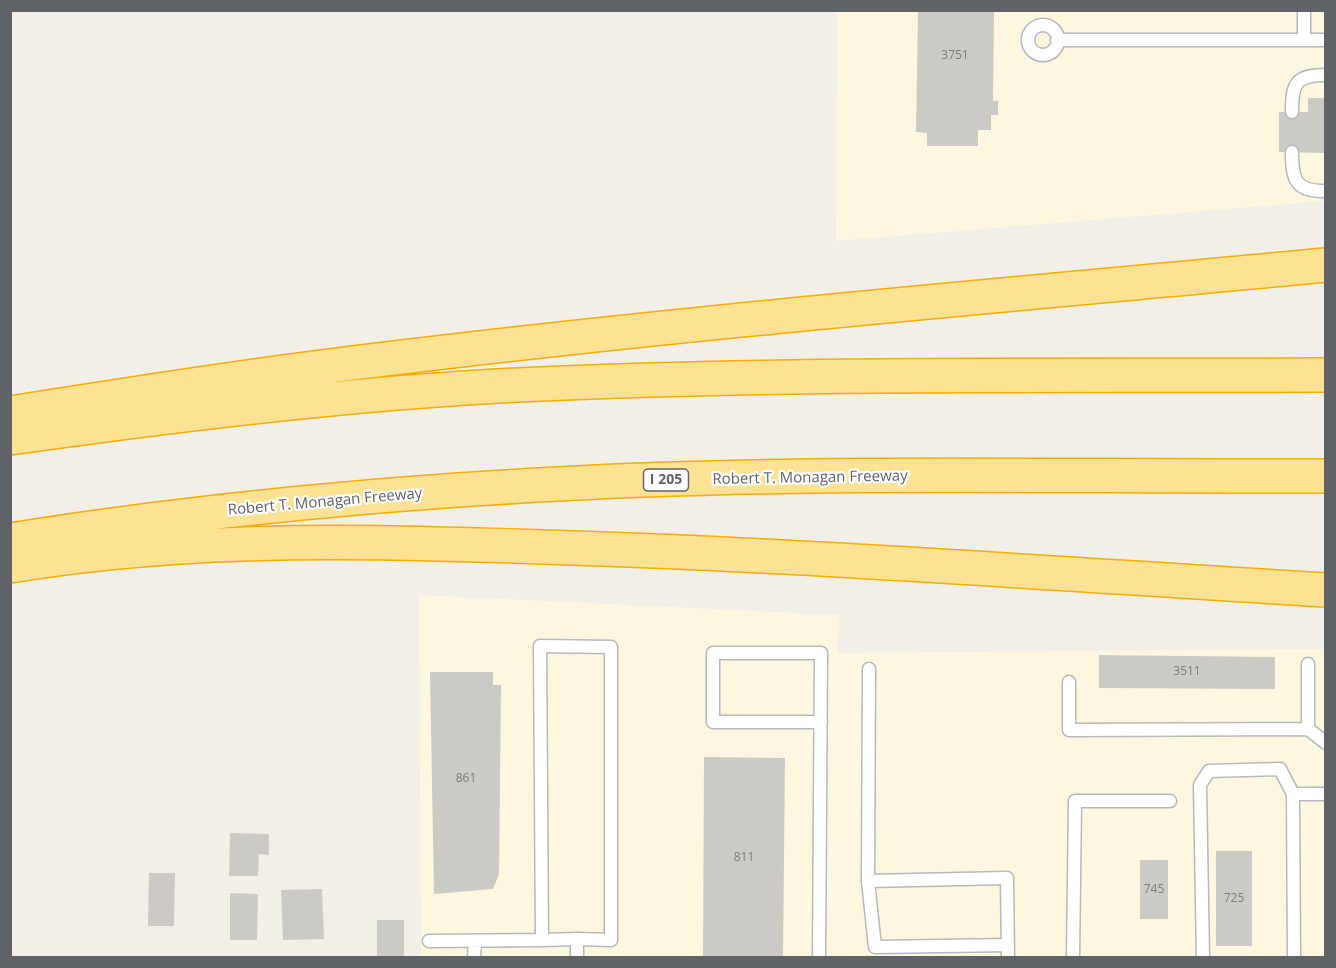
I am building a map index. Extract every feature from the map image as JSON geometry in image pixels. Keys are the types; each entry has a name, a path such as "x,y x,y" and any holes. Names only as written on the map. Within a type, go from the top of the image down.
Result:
{"highway":[{"path":"10,413 312,368 449,352 867,308 1326,265"},
{"path":"10,438 279,404 505,386 698,378 1326,375"},
{"name":"Robert T. Monagan Freeway","path":"10,540 216,513 520,485 747,478 1326,476"},
{"path":"10,566 166,547 253,542 369,542 708,552 1326,590"}],"lane":[{"path":"1304,10 1304,40"},
{"path":"1057,40 1326,40"},
{"path":"1292,112 1292,96 1297,83 1307,76 1326,75"},
{"path":"1292,152 1292,168 1296,182 1307,190 1326,191"},
{"path":"429,941 475,941 611,939 612,647 540,646 542,940"},
{"path":"819,957 821,722 821,653 713,653 713,722 821,722"},
{"path":"1308,664 1308,729"},
{"path":"868,881 1007,878 1008,951 875,947 868,881 869,669"},
{"path":"1069,682 1069,730 1308,729 1326,743"},
{"path":"1203,957 1200,785 1209,771 1280,769 1293,794 1294,957"},
{"path":"1293,794 1326,794"},
{"path":"1073,957 1075,801 1170,801"},
{"path":"577,939 577,957"},
{"path":"474,957 475,941"}],"shaded area":[{"path":"837,11 1325,11 1325,201 836,241"},
{"path":"419,595 839,615 837,653 1325,649 1325,957 421,957"}],"building":[{"path":"918,10 994,10 993,101 998,101 998,115 991,115 991,130 978,130 978,146 927,146 927,133 916,132"},
{"path":"1308,98 1326,98 1326,153 1279,152 1279,112 1308,112"},
{"path":"1099,655 1275,657 1275,689 1099,688"},
{"path":"430,672 493,672 493,685 501,685 499,874 493,889 434,894"},
{"path":"704,757 785,758 783,958 703,958"},
{"path":"230,833 269,834 269,855 259,854 258,876 229,876"},
{"path":"1216,851 1252,851 1252,946 1216,946"},
{"path":"1140,860 1168,860 1168,919 1140,919"},
{"path":"149,873 175,873 174,926 148,926"},
{"path":"322,889 324,939 283,940 281,890"},
{"path":"230,893 258,894 257,940 230,940"},
{"path":"377,920 404,920 404,956 377,957"}]}
